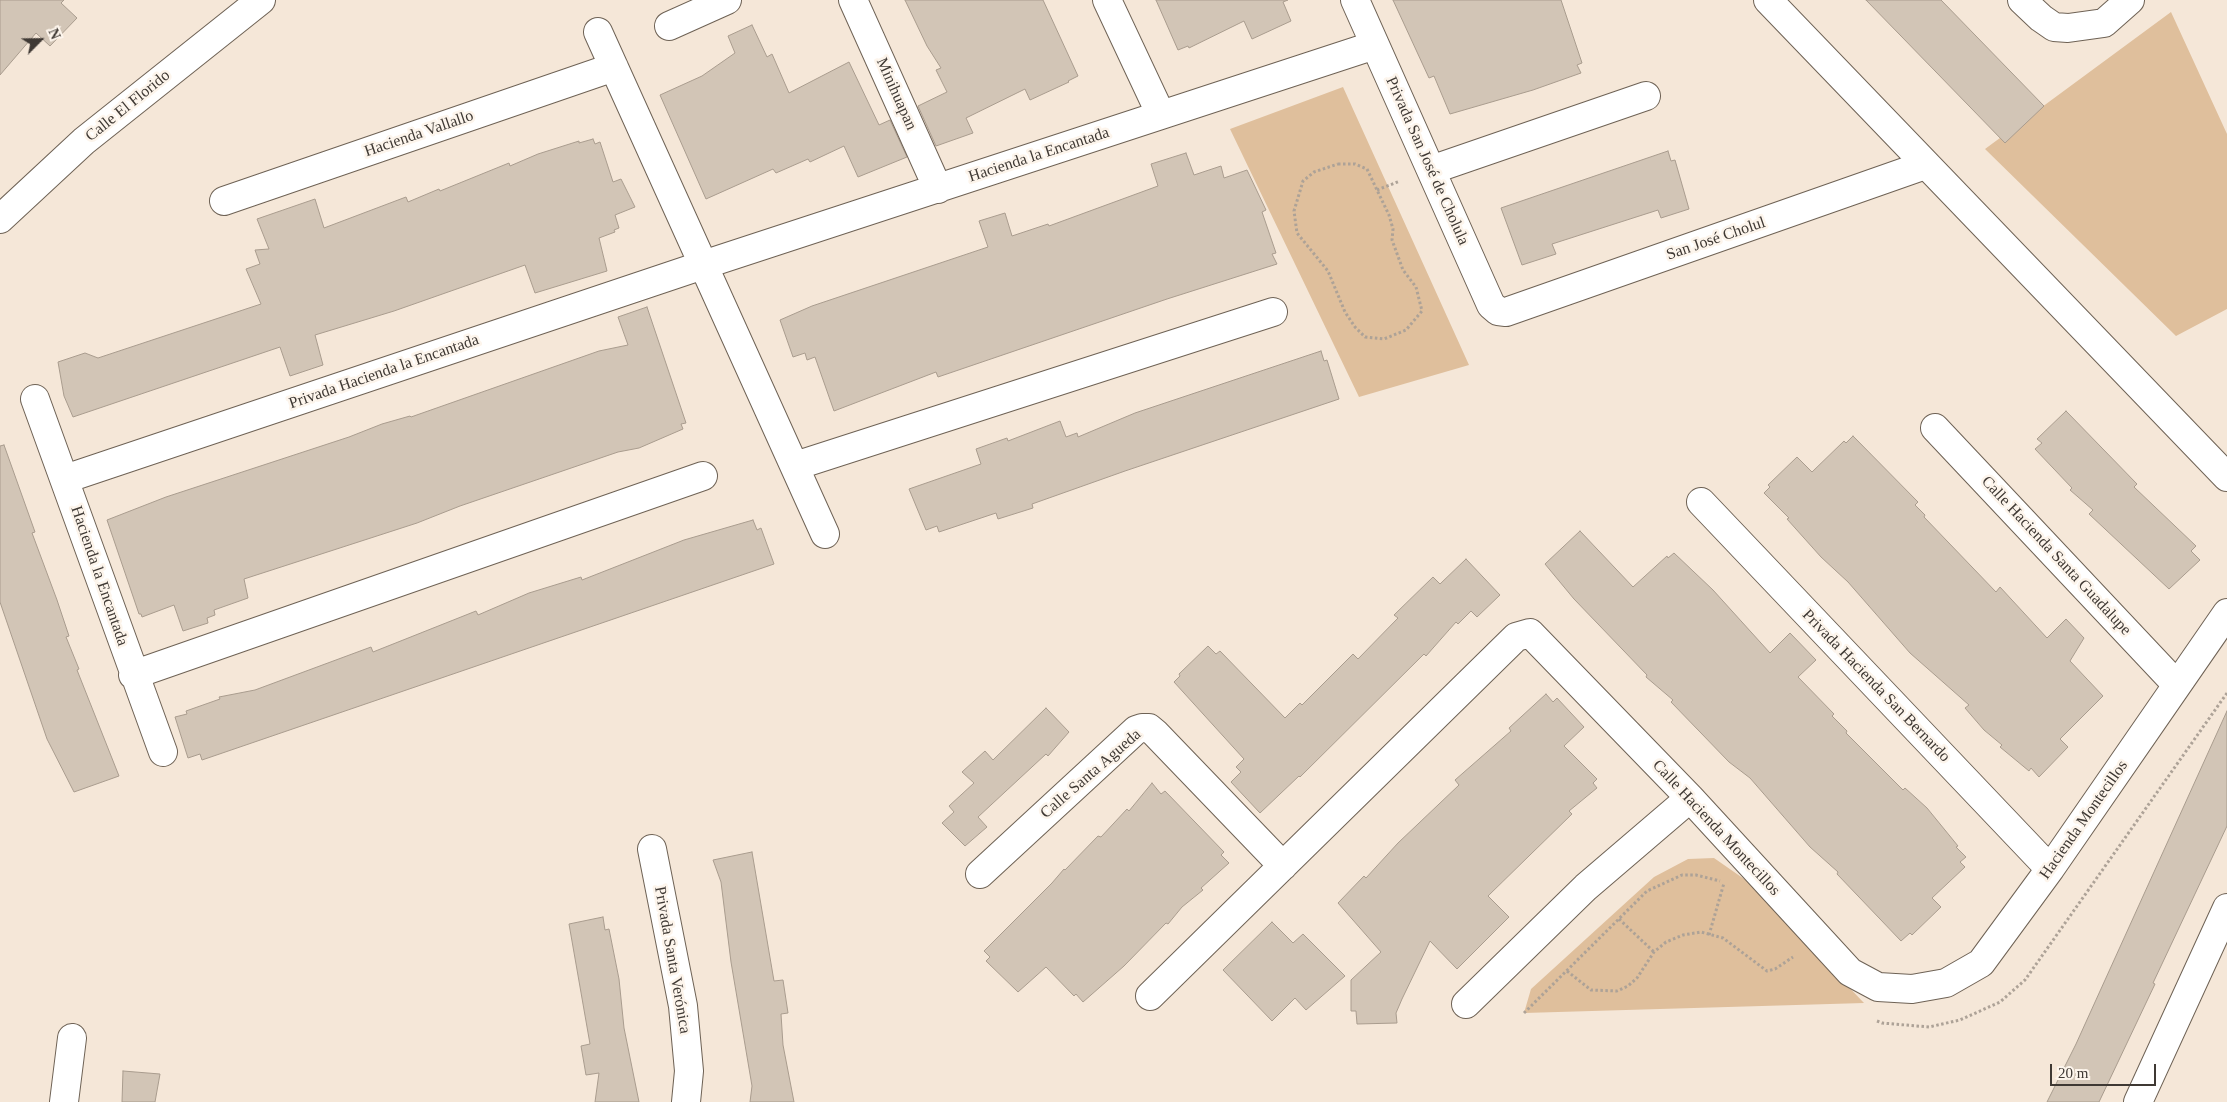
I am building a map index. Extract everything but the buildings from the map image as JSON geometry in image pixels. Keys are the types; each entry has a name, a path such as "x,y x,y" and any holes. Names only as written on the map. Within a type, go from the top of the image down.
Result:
{"street":[{"name":"Calle El Florido","path":"0,219 84,141 261,0"},
{"path":"669,26 728,0"},
{"name":"Minihuapan","path":"853,0 938,189"},
{"path":"1107,0 1161,115"},
{"name":"Privada San José de Cholula","path":"1355,0 1491,305 1498,312 1506,312"},
{"path":"1768,0 2227,477"},
{"path":"2022,0 2054,28 2104,23 2130,0"},
{"path":"598,32 825,534"},
{"name":"Hacienda la Encantada","path":"703,265 1375,45"},
{"name":"Hacienda Vallallo","path":"224,201 614,67"},
{"path":"1431,170 1646,96"},
{"name":"San José Cholul","path":"1506,312 1925,165"},
{"name":"Privada Hacienda la Encantada","path":"65,479 703,265"},
{"path":"795,466 1273,312"},
{"name":"Hacienda la Encantada","path":"35,399 65,479 133,675 163,752"},
{"name":"Calle Hacienda Santa Guadalupe","path":"1935,428 2177,684"},
{"path":"133,675 704,476"},
{"name":"Privada Hacienda San Bernardo","path":"1701,502 2050,870"},
{"name":"Hacienda Montecillos","path":"1912,989 1946,983 1981,963 2050,870 2227,613"},
{"name":"Calle Hacienda Montecillos","path":"1283,866 1516,637 1530,633 1690,798 1850,972 1878,987 1912,989"},
{"name":"Calle Santa Agueda","path":"980,874 1136,730 1142,728 1149,728 1155,733 1283,866"},
{"path":"1466,1004 1586,888 1690,798"},
{"name":"Privada Santa Verónica","path":"652,849 683,1006 689,1071 686,1102"},
{"path":"1150,996 1283,866"},
{"path":"2138,1102 2227,908"},
{"path":"64,1102 72,1038"}],"path":[{"path":"1338,164 1355,164 1367,169 1389,215 1393,229 1392,240 1403,270 1416,288 1422,311 1406,330 1384,339 1365,337 1355,328 1345,312 1328,271 1297,233 1294,211 1303,181 1314,172 1338,164"},
{"path":"1873,1019 1882,1023 1929,1027 1960,1020 2000,1002 2025,980 2227,693"},
{"path":"1524,1012 1647,891 1682,875 1696,875 1731,883"},
{"path":"1709,935 1725,882"},
{"path":"1619,919 1654,952"},
{"path":"1567,971 1591,990 1617,991 1628,986 1637,978 1654,952 1666,942 1683,935 1700,932 1723,938 1767,971 1785,963 1800,952"}],"shaded area":[{"path":"2171,12 2227,134 2227,309 2176,336 1985,149"},
{"path":"1343,87 1469,365 1359,397 1230,129"},
{"path":"1714,858 1747,881 1864,1003 1524,1013 1531,989 1654,877 1688,859"}]}
